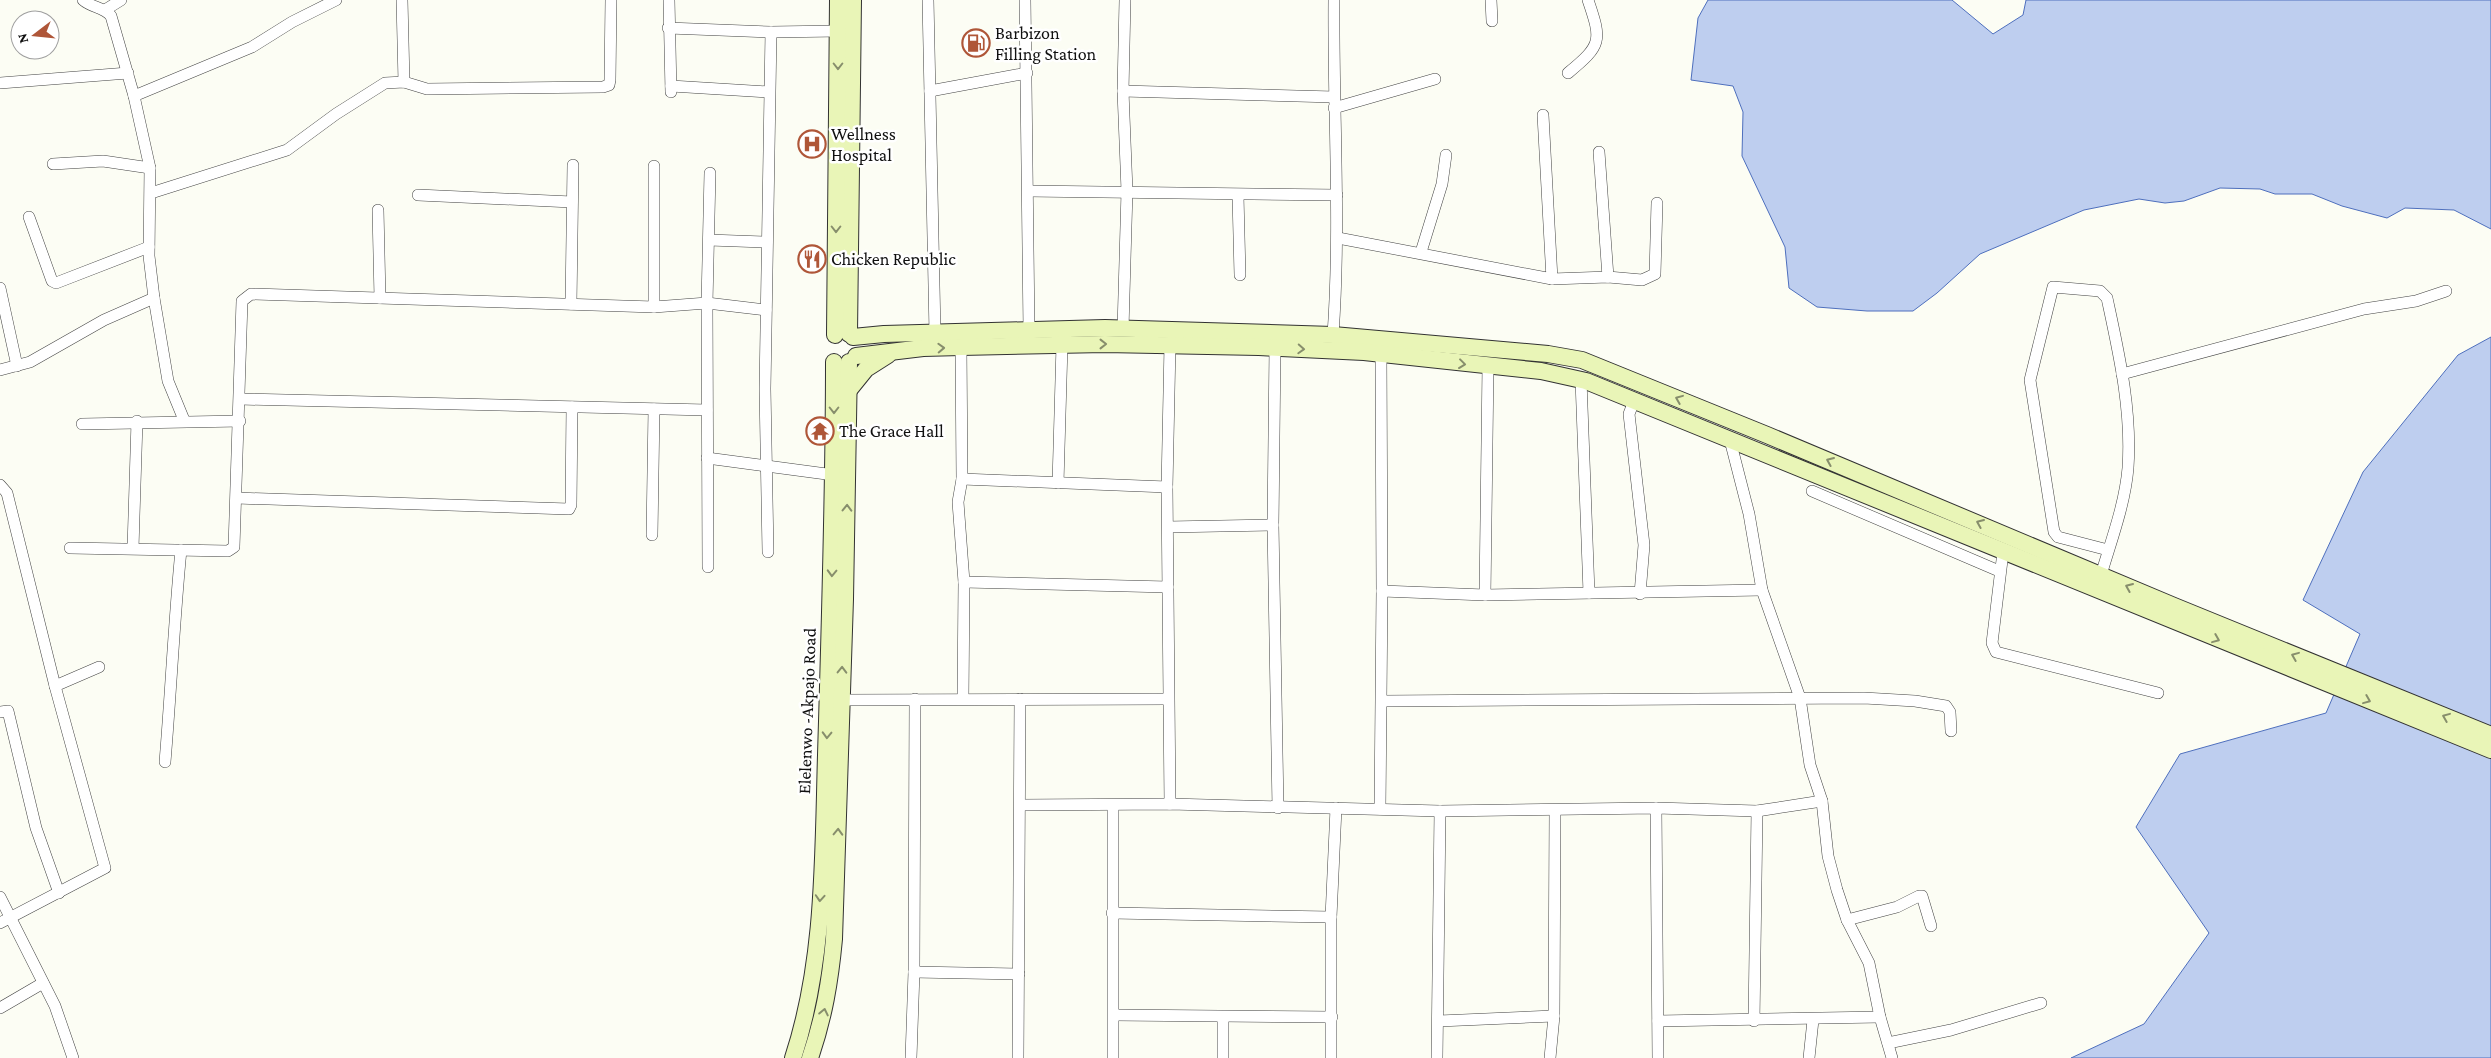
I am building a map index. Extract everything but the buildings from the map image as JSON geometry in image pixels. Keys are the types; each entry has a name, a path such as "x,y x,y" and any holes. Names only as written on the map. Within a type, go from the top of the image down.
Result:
{"main road":[{"path":"838,0 846,335 858,347 846,360"},
{"path":"846,335 850,305 853,0"},
{"path":"850,305 864,324 884,334"},
{"path":"2491,735 2172,613 2003,552 1581,380 1541,371 1381,354 1275,348 1170,345 923,348 846,360 827,348 846,335 1123,329 1333,335 1548,354 1582,360 1767,434 2101,576 2172,613 2491,750"},
{"path":"849,390 866,369 892,352"},
{"name":"Elelenwo -Akpajo Road","path":"810,1058 822,1022 830,988 834,939 849,390 846,360"},
{"name":"Elelenwo -Akpajo Road","path":"793,1058 802,1032 815,973 823,859 834,475 846,360"}],"street":[{"path":"83,0 92,7 105,10 113,21 134,96 150,168 149,247 154,298 167,374 184,420"},
{"path":"105,10 121,0"},
{"path":"134,96 252,47 292,22 336,0"},
{"path":"402,0 404,82"},
{"path":"151,193 283,152 370,91 390,81 404,82 427,89 604,88 610,80 611,0"},
{"path":"669,0 668,28 671,90 769,92"},
{"path":"928,0 935,333"},
{"path":"1025,0 1028,330"},
{"path":"1123,329 1127,191 1124,91 1125,0"},
{"path":"1333,335 1338,238 1334,103 1334,0"},
{"path":"1491,0 1492,21"},
{"path":"1568,73 1592,54 1595,45 1597,26 1588,0"},
{"path":"668,28 770,32 838,31"},
{"path":"768,552 766,310 770,32"},
{"path":"0,83 128,73"},
{"path":"930,91 1027,73"},
{"path":"1124,91 1334,103 1435,79"},
{"path":"1543,116 1552,279"},
{"path":"1599,152 1608,277"},
{"path":"1421,252 1442,184 1446,155"},
{"path":"52,164 103,162 150,168"},
{"path":"571,304 573,165"},
{"path":"654,166 654,307"},
{"path":"708,566 707,304 710,173"},
{"path":"1028,191 1127,191 1238,196 1337,195"},
{"path":"418,195 572,202"},
{"path":"1238,196 1240,275"},
{"path":"1338,238 1386,248 1421,252 1552,279 1608,277 1642,280 1655,274 1658,203"},
{"path":"378,210 380,298"},
{"path":"29,217 52,281 56,284 149,247"},
{"path":"709,240 767,242"},
{"path":"0,288 17,366"},
{"path":"2101,576 2108,550 2128,470 2129,430 2122,374 2107,298 2100,292 2053,288 2030,380 2054,532 2058,537 2108,550"},
{"path":"2122,374 2364,309 2416,301 2446,291"},
{"path":"70,548 231,550 236,540 242,301 251,294 654,307 707,304 766,310"},
{"path":"0,370 30,362 104,320 154,298"},
{"path":"1058,483 1062,345"},
{"path":"1170,345 1167,487 1170,804"},
{"path":"961,347 962,478 958,502 964,582 963,699"},
{"path":"1275,348 1273,525 1278,808"},
{"path":"1380,809 1382,702 1381,354"},
{"path":"1485,595 1488,366"},
{"path":"1581,380 1589,593"},
{"path":"240,399 707,410"},
{"path":"1634,401 1629,414 1644,544 1640,594"},
{"path":"237,498 569,509 571,505 572,407"},
{"path":"652,535 654,409"},
{"path":"82,424 184,420 240,421"},
{"path":"133,548 137,421"},
{"path":"1730,440 1749,514 1762,590 1800,698 1810,765 1822,801 1828,856 1847,920 1869,962 1880,1017 1892,1058"},
{"path":"707,458 834,475"},
{"path":"962,478 1167,487"},
{"path":"0,485 7,493 55,686 105,868 0,923"},
{"path":"1812,491 1999,572"},
{"path":"1168,527 1273,525"},
{"path":"166,762 174,660 174,618 181,550"},
{"path":"2003,552 1999,572 1992,643 1996,652 2158,694"},
{"path":"964,582 1168,587"},
{"path":"1382,591 1485,595 1640,594 1762,590"},
{"path":"55,686 99,666"},
{"path":"841,700 915,698 1168,699"},
{"path":"911,1058 914,972 915,698"},
{"path":"1382,702 1800,698 1915,701 1946,706 1950,712 1951,731"},
{"path":"1018,1058 1020,699"},
{"path":"0,712 8,711 36,828 59,893"},
{"path":"1020,806 1170,804 1440,811 1656,808 1756,811 1822,801"},
{"path":"1113,805 1113,1058"},
{"path":"1331,1058 1332,917 1336,808"},
{"path":"1656,808 1658,1058"},
{"path":"1550,1058 1554,1016 1555,810"},
{"path":"1437,1058 1439,1021 1440,811"},
{"path":"1754,1021 1756,811"},
{"path":"1847,920 1897,907 1918,896 1922,896 1931,926"},
{"path":"0,897 55,1006 70,1057"},
{"path":"1112,913 1332,917"},
{"path":"914,972 1019,974"},
{"path":"0,1008 43,983"},
{"path":"1888,1043 1951,1030 2041,1003"},
{"path":"1114,1015 1332,1016"},
{"path":"1439,1021 1554,1016"},
{"path":"1223,1017 1223,1058"},
{"path":"1658,1021 1813,1020 1880,1017"},
{"path":"1809,1058 1813,1020"}],"water":[{"path":"1708,0 1952,0 1993,34 2023,15 2026,0 2491,0 2491,229 2454,210 2405,208 2387,218 2342,206 2312,194 2275,194 2260,189 2220,188 2184,201 2165,203 2139,199 2084,210 1980,254 1937,293 1913,311 1867,311 1817,307 1789,288 1785,247 1742,156 1743,112 1733,86 1691,80 1698,18"},
{"path":"2491,337 2491,1058 2071,1058 2144,1024 2209,933 2136,827 2180,754 2326,713 2360,634 2303,600 2363,472 2458,355"}],"place":[{"name":"Barbizon Filling Station","path":"976,43"},
{"name":"Wellness Hospital","path":"812,144"},
{"name":"Chicken Republic","path":"812,259"},
{"name":"The Grace Hall","path":"820,431"}]}
